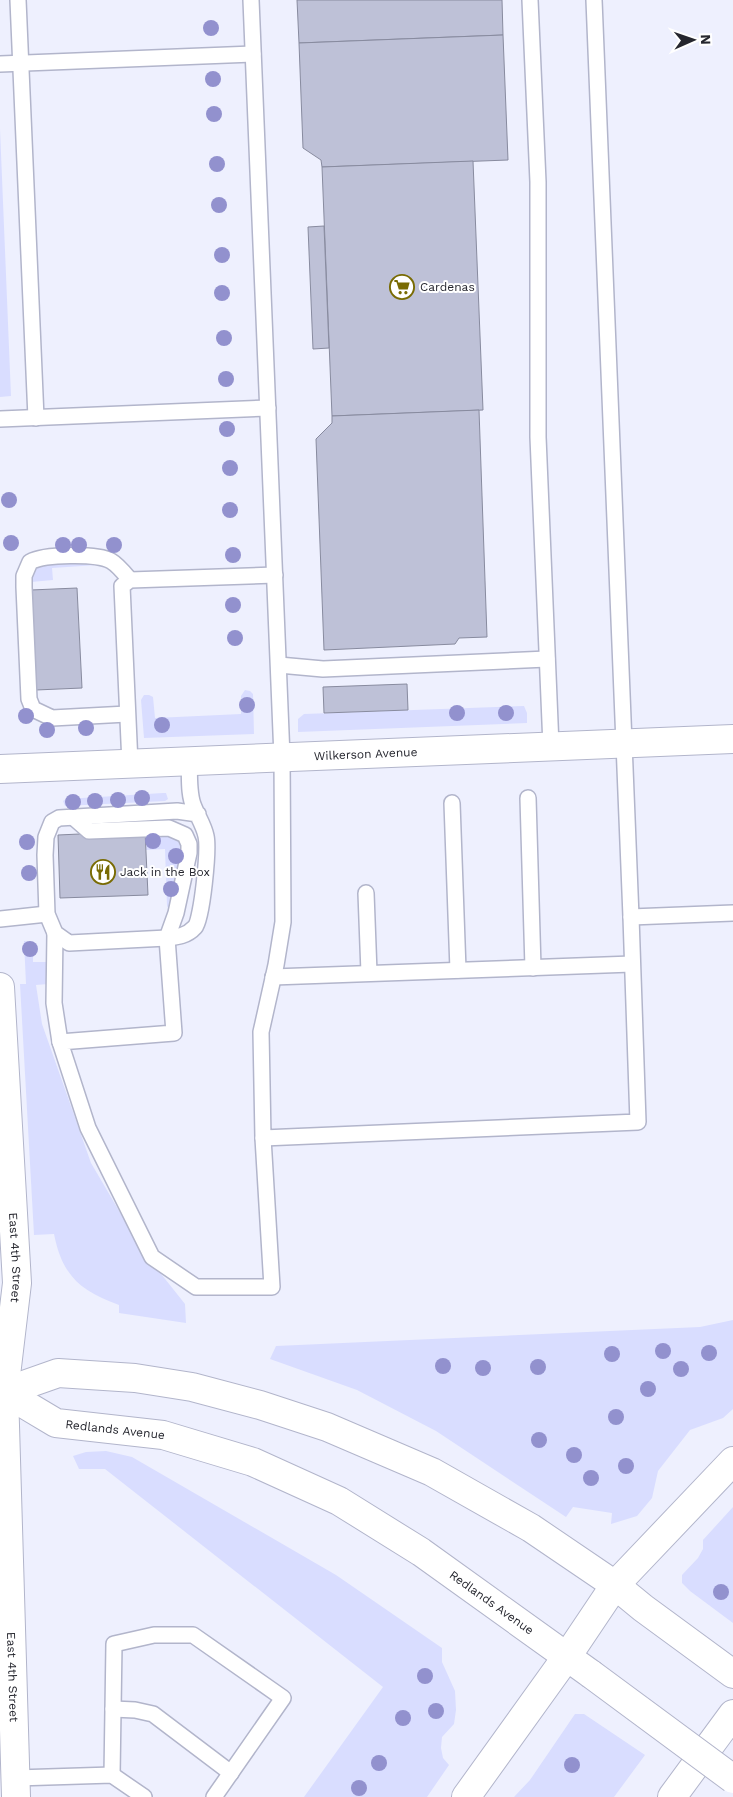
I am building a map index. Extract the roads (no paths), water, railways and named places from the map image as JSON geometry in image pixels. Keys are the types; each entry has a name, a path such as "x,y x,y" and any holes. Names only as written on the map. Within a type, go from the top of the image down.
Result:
{"main road":[{"name":"Wilkerson Avenue","path":"0,769 733,739"},
{"name":"East 4th Street","path":"0,987 17,1283 2,1386 16,1788"},
{"path":"2,1386 58,1373 135,1378 192,1387 260,1404 327,1427 432,1472 531,1528 615,1585 643,1608 733,1674"},
{"name":"Redlands Avenue","path":"2,1386 56,1423 164,1435 253,1462 339,1501 421,1552 568,1655 733,1779"},
{"path":"466,1797 568,1655 615,1585 733,1460"},
{"path":"672,1797 733,1714"}],"lane":[{"path":"18,0 36,418"},
{"path":"198,814 176,811 59,818 52,822 46,837 45,855 47,914 55,933 54,1002 60,1042 88,1128 152,1257 196,1287 272,1287 263,1138 261,1032 282,922 282,758 251,0"},
{"path":"530,0 538,182 538,437 551,746"},
{"path":"263,1138 638,1122 594,0"},
{"path":"0,64 253,54"},
{"path":"0,419 268,408"},
{"path":"127,714 52,718 33,709 29,699 24,576 30,562 46,557 100,557 112,562 130,580"},
{"path":"130,764 122,586 130,580 275,575"},
{"path":"279,665 323,669 547,659"},
{"path":"55,933 69,943 178,937 188,934 196,926 206,873 208,848 206,835 193,806 190,792 189,761"},
{"path":"528,798 533,968"},
{"path":"452,803 458,970"},
{"path":"60,1042 174,1033 167,938 176,913 189,852 189,844 185,836 169,828 89,831 73,817"},
{"path":"366,893 369,973"},
{"path":"631,917 733,913"},
{"path":"0,919 47,914"},
{"path":"273,976 632,964"},
{"path":"112,1774 114,1644 154,1635 193,1635 283,1698 214,1797"},
{"path":"113,1709 135,1710 153,1714 231,1773"},
{"path":"16,1788 112,1774 144,1797"}],"place":[{"name":"Cardenas","path":"402,287"},
{"name":"Jack in the Box","path":"103,872"}]}
